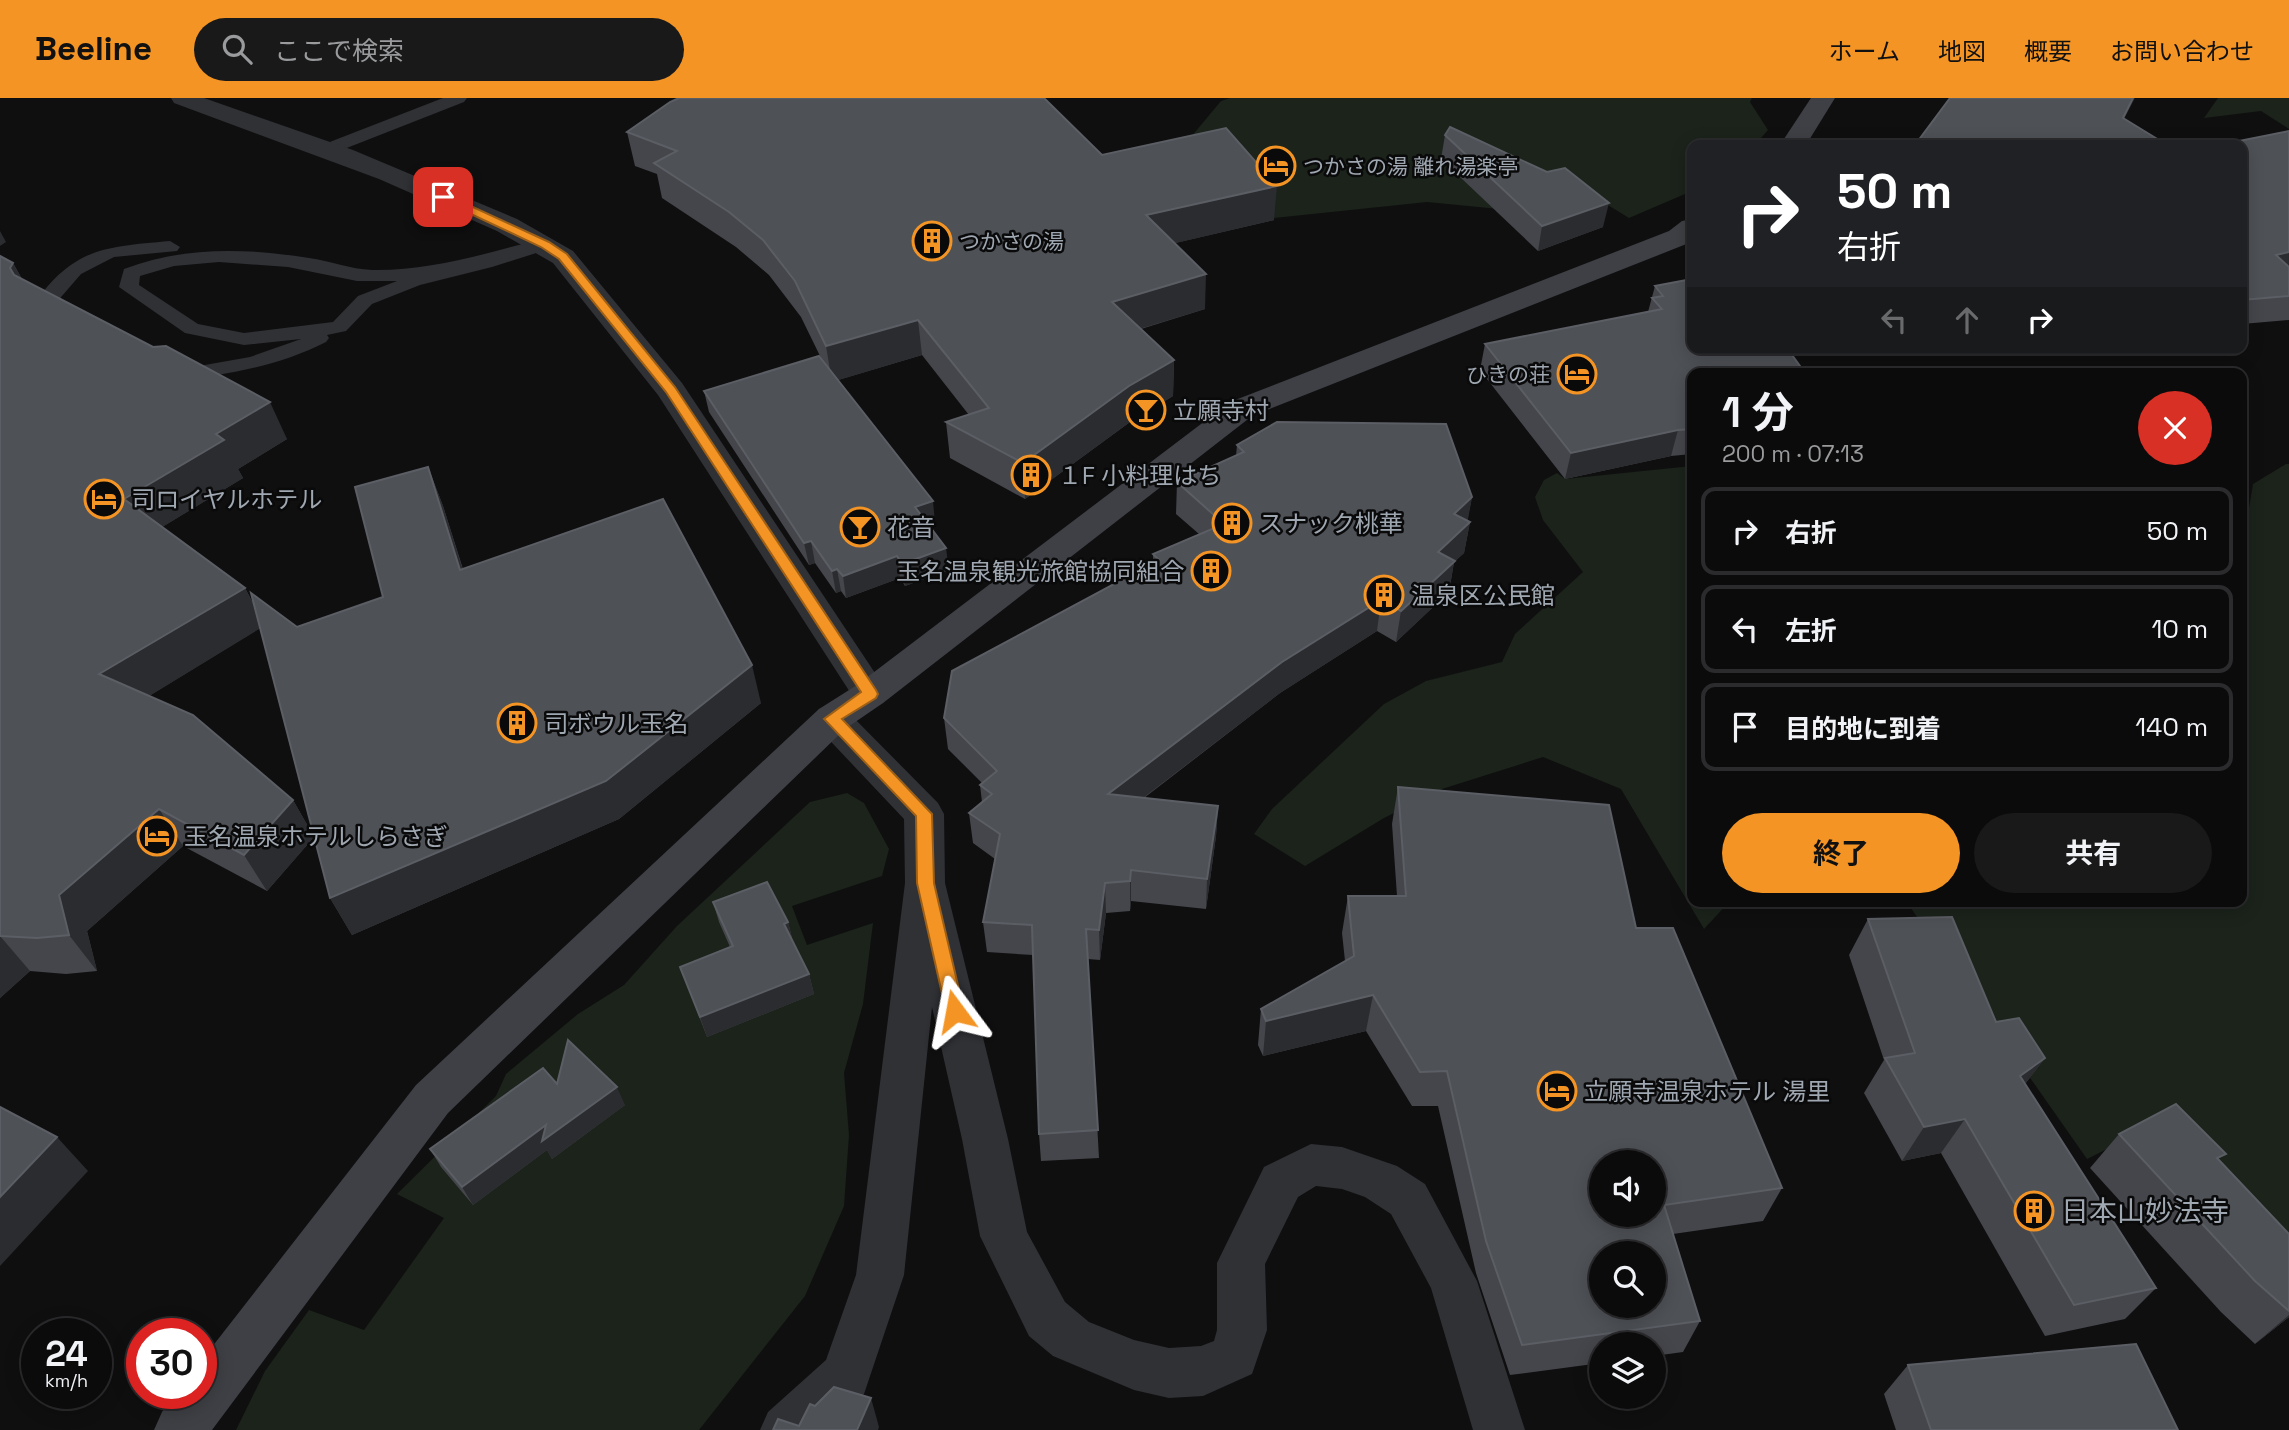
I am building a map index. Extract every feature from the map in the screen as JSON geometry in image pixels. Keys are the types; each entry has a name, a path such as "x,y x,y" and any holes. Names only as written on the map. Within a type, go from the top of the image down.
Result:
{"street":[{"path":"183,98 220,116 328,149 478,212 545,244 563,257 671,390 870,694"},
{"path":"1796,140 1823,98"},
{"path":"180,1430 432,1099 832,719 870,694 1241,409 1679,237 1687,231"},
{"path":"786,1430 846,1377 880,1275 925,883 924,814 832,719"},
{"path":"925,883 985,1139 1004,1237 1047,1319 1071,1339 1134,1365 1169,1373 1203,1371 1234,1357 1242,1329 1241,1263 1280,1182 1311,1165 1342,1168 1380,1181 1408,1199 1453,1281 1499,1430"}],"lane":[{"path":"328,149 458,98"},
{"path":"161,370 173,376 259,363 300,349 339,327 365,300 413,281 485,263 545,244"},
{"path":"78,324 43,305 74,270 110,252 181,246 238,257"},
{"path":"339,327 244,339 191,330 129,287 131,273 151,263 187,257 238,257 312,264 355,275 417,273 485,263"}],"shaded area":[{"path":"1230,98 1752,98 1750,102 1768,130 1759,140 1687,140 1687,193 1629,218 1598,199 1499,209 1427,202 1274,218 1191,137 1221,101"},
{"path":"2218,98 2289,98 2289,129 2261,111 2204,118"},
{"path":"2289,464 2289,1288 2147,1129 2087,1159 1910,907 2247,907 2247,520 2253,484"},
{"path":"1687,467 1687,900 1621,789 1543,757 1442,789 1384,818 1305,866 1254,834 1272,809 1384,704 1426,681 1502,662 1515,634 1583,572 1543,520 1535,497 1544,480 1557,473 1565,479"},
{"path":"847,793 864,803 889,849 882,876 792,906 807,945 873,923 863,1004 844,1073 849,1135 844,1206 805,1296 699,1430 236,1430 265,1371 309,1310 364,1330 444,1218 397,1194 496,1096 506,1074 578,1014 624,985 677,926 810,802"},
{"path":"1691,907 1724,907 1704,929"}],"building":[{"name":"つかさの湯","path":"679,98 1044,98 1102,155 1226,128 1277,186 1146,215 1206,274 1112,302 1174,360 1129,386 1023,463 946,422 989,408 918,320 826,346 795,281 763,240 729,212 654,163 677,151 627,132"},
{"path":"1950,98 2133,98 2123,118 2159,140 1919,140"},
{"path":"1450,127 1547,172 1565,168 1609,203 1542,226 1445,135"},
{"path":"2289,131 2289,252 2276,255 2289,267 2289,296 2247,300 2247,140 2244,140"},
{"path":"0,256 13,263 10,268 14,275 153,347 166,346 270,402 216,434 224,440 124,499 245,588 99,674 193,715 293,800 244,855 159,809 59,895 69,935 37,938 0,936"},
{"path":"1687,280 1687,354 1791,354 1801,368 1687,368 1687,429 1571,453 1485,344 1662,309 1652,298 1663,296 1655,286"},
{"path":"819,356 933,501 915,507 946,548 902,564 897,556 843,576 837,569 832,571 811,541 804,543 704,391"},
{"path":"1277,422 1446,424 1472,497 1454,514 1470,522 1438,552 1455,561 1401,611 1381,600 1282,662 1108,794 1218,806 1207,879 1131,870 1130,881 1105,883 1099,930 1086,929 1098,1130 1039,1134 1032,925 983,922 1000,834 969,813 992,794 980,785 997,771 944,718 952,671 1159,560 1153,554 1224,524 1177,482 1244,452 1237,445"},
{"name":"司ボウル玉名","path":"428,467 460,570 663,499 752,665 606,781 330,898 251,593 297,627 383,597 355,487"},
{"name":"立願寺温泉ホテル 湯里","path":"1398,787 1609,805 1636,928 1673,928 1782,1188 1666,1205 1666,1150 1589,1150 1589,1227 1666,1227 1666,1211 1700,1321 1618,1332 1589,1332 1589,1336 1522,1345 1486,1241 1447,1071 1420,1072 1373,995 1266,1021 1261,1009 1354,956 1348,896 1406,896"},
{"path":"767,882 788,922 784,924 809,974 700,1017 680,967 733,946 713,902"},
{"path":"1952,917 1996,1022 2019,1018 2045,1058 2020,1076 2156,1288 2074,1305 1965,1119 1924,1127 1885,1058 1915,1053 1868,919"},
{"path":"568,1040 617,1087 542,1141 546,1125 462,1187 430,1149 543,1068 557,1084"},
{"path":"2176,1104 2226,1154 2217,1158 2289,1234 2289,1311 2255,1281 2119,1134"},
{"path":"0,1107 57,1137 0,1197"},
{"path":"2136,1344 2178,1430 1931,1430 1908,1365"},
{"path":"834,1387 871,1398 857,1430 773,1430 778,1419 799,1426 810,1404 815,1406"}],"place":[{"name":"つかさの湯 離れ湯楽亭","path":"1276,166"},
{"name":"つかさの湯","path":"932,241"},
{"name":"ひきの荘","path":"1577,374"},
{"name":"立願寺村","path":"1146,410"},
{"name":"１F 小料理はち","path":"1031,475"},
{"name":"司ロイヤルホテル","path":"104,499"},
{"name":"スナック桃華","path":"1232,523"},
{"name":"花音","path":"860,527"},
{"name":"玉名温泉観光旅館協同組合","path":"1211,571"},
{"name":"温泉区公民館","path":"1384,595"},
{"name":"司ボウル玉名","path":"517,723"},
{"name":"玉名温泉ホテルしらさぎ","path":"157,836"},
{"name":"立願寺温泉ホテル 湯里","path":"1557,1091"},
{"name":"日本山妙法寺","path":"2034,1211"}],"route":[{"path":"443,197 545,244 563,257 671,390 870,694 832,719 924,814 925,883 955,1011"}]}
